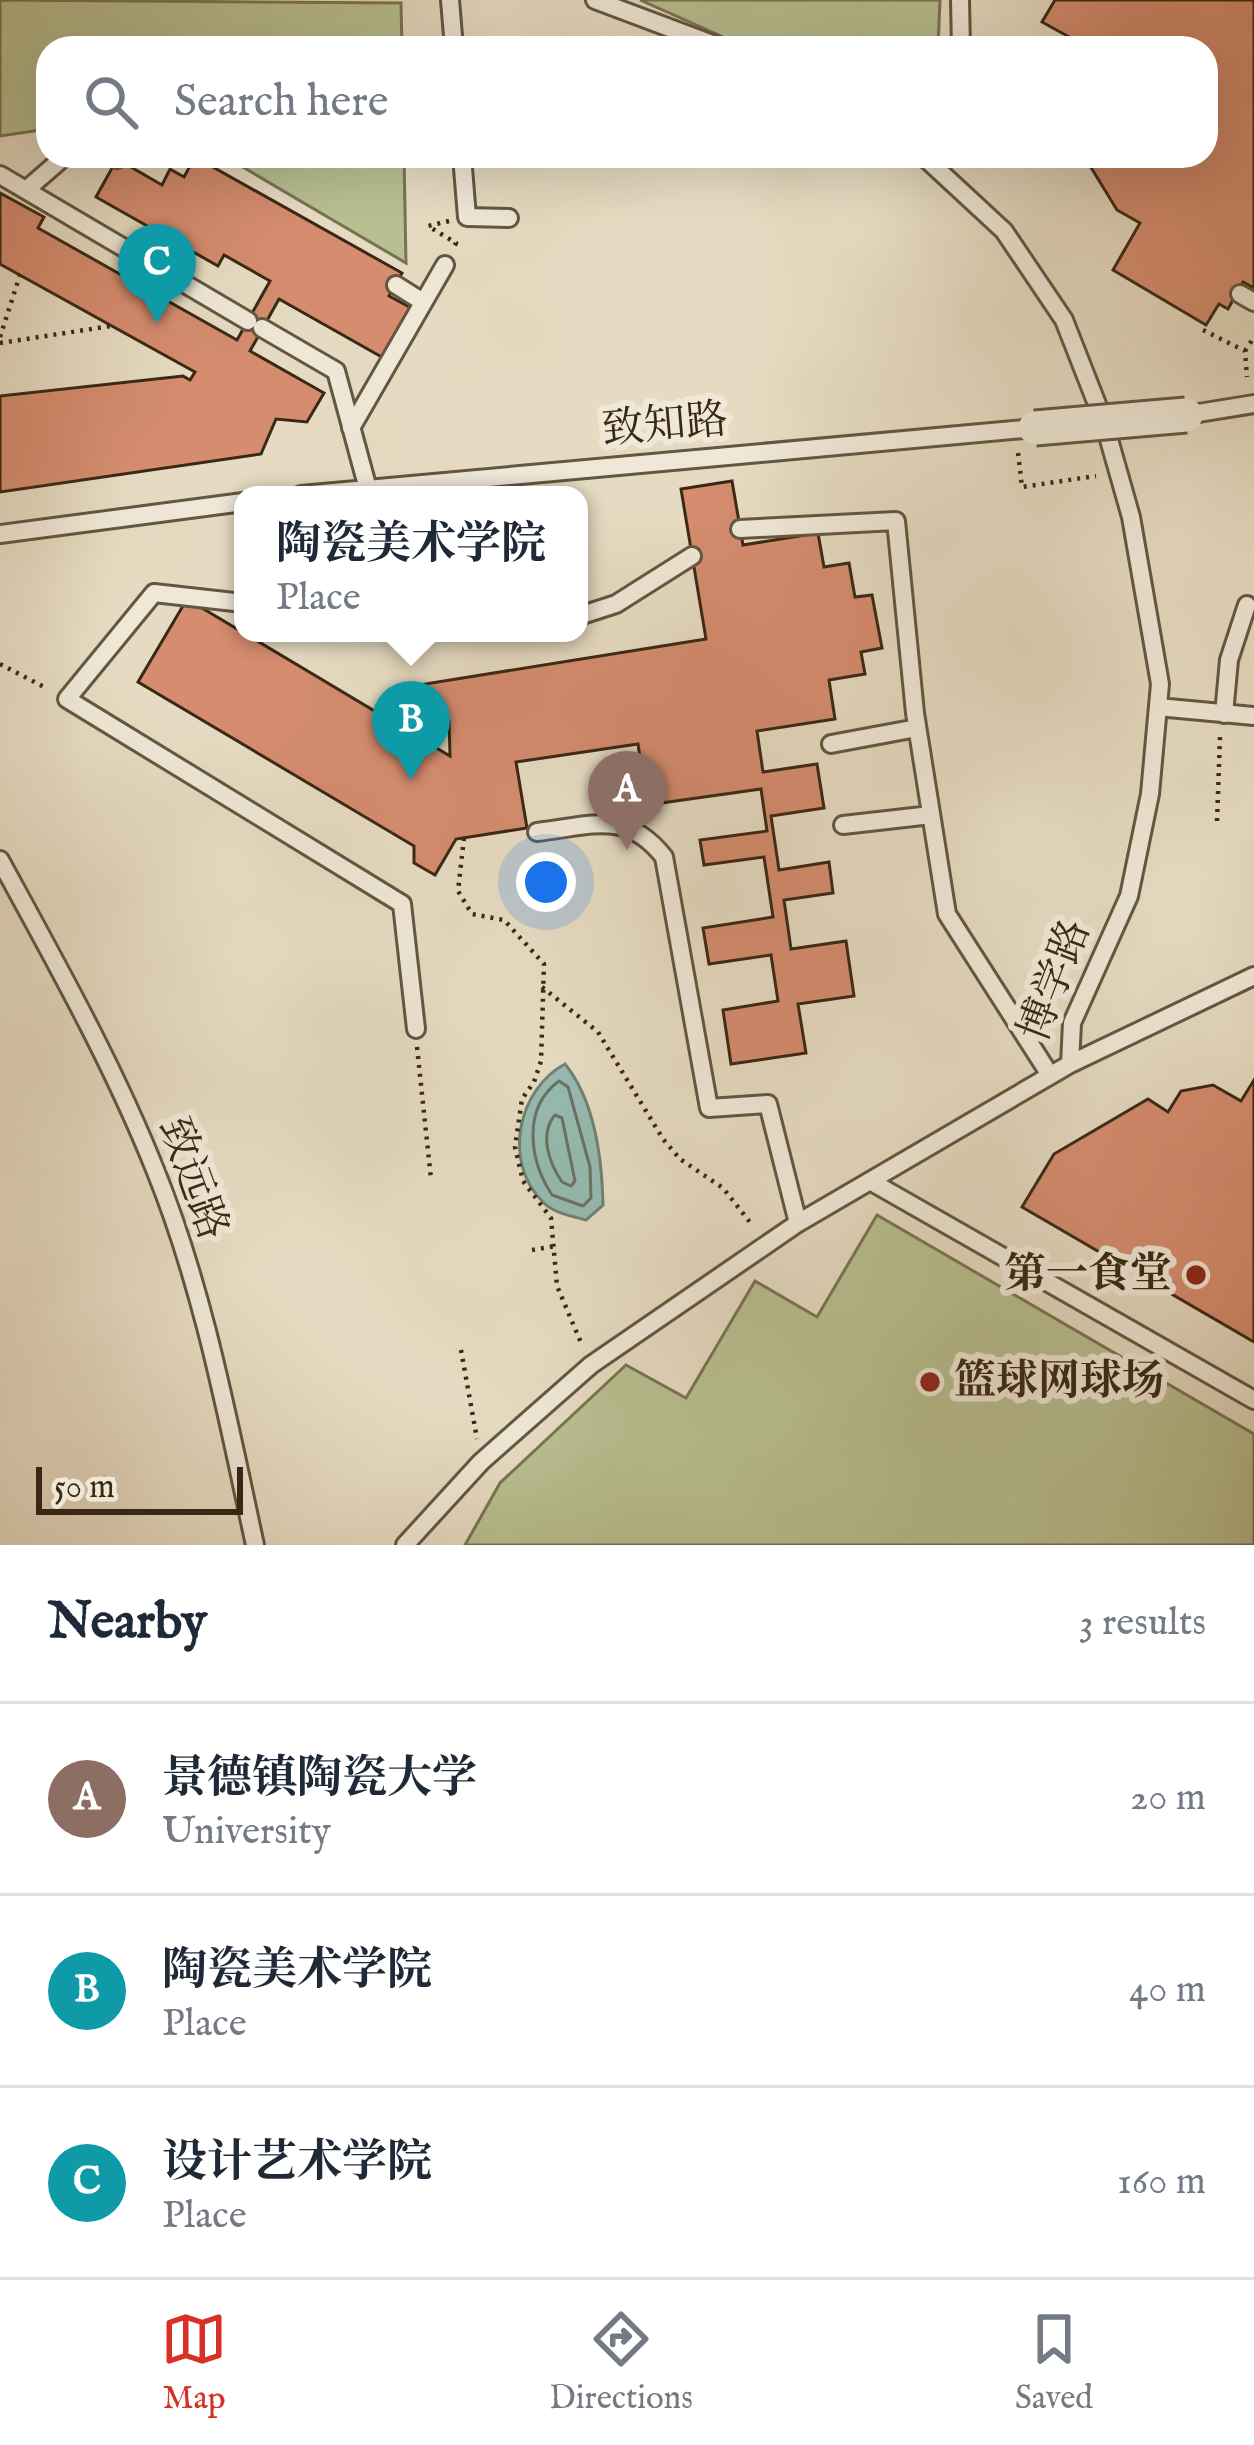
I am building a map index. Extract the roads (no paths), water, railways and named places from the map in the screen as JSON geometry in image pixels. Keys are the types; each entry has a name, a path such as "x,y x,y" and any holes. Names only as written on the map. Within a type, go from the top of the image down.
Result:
{"street":[{"path":"1025,429 1186,415"}],"lane":[{"path":"451,0 453,36"},
{"path":"595,0 691,36"},
{"path":"960,0 961,36"},
{"path":"26,190 51,168"},
{"path":"463,168 467,217 508,218"},
{"name":"博学路","path":"405,1545 481,1462 592,1365 798,1223 1070,1064 1072,1023 1129,896 1150,794 1160,684 1131,517 1105,422 1064,320 1004,232 949,168"},
{"path":"0,175 336,371 367,486"},
{"path":"351,428 445,265"},
{"path":"396,285 423,302"},
{"path":"1186,415 1254,404"},
{"name":"致知路","path":"401,486 1025,429"},
{"path":"0,534 234,503"},
{"path":"740,529 896,521 917,728 947,914 1050,1075"},
{"path":"588,613 616,604 692,556"},
{"path":"234,602 154,593 67,698 402,904 416,1029"},
{"path":"1224,714 1229,660 1247,605"},
{"path":"1158,707 1254,716"},
{"path":"831,744 917,728"},
{"path":"843,825 931,814"},
{"path":"537,832 621,823 647,835 664,857 710,1108 768,1104 798,1223"},
{"name":"致远路","path":"0,860 92,1028 158,1175 209,1341 255,1545"},
{"path":"1070,1064 1254,976"},
{"path":"870,1181 1254,1400"}],"water":[{"path":"565,1064 590,1112 598,1149 603,1205 586,1220 543,1202 530,1186 520,1147 521,1127 536,1090"}],"place":[{"name":"设计艺术学院","path":"157,323"},
{"name":"陶瓷美术学院","path":"411,780"},
{"name":"景德镇陶瓷大学","path":"627,850"},
{"name":"第一食堂","path":"1196,1275"},
{"name":"篮球网球场","path":"930,1382"}]}
